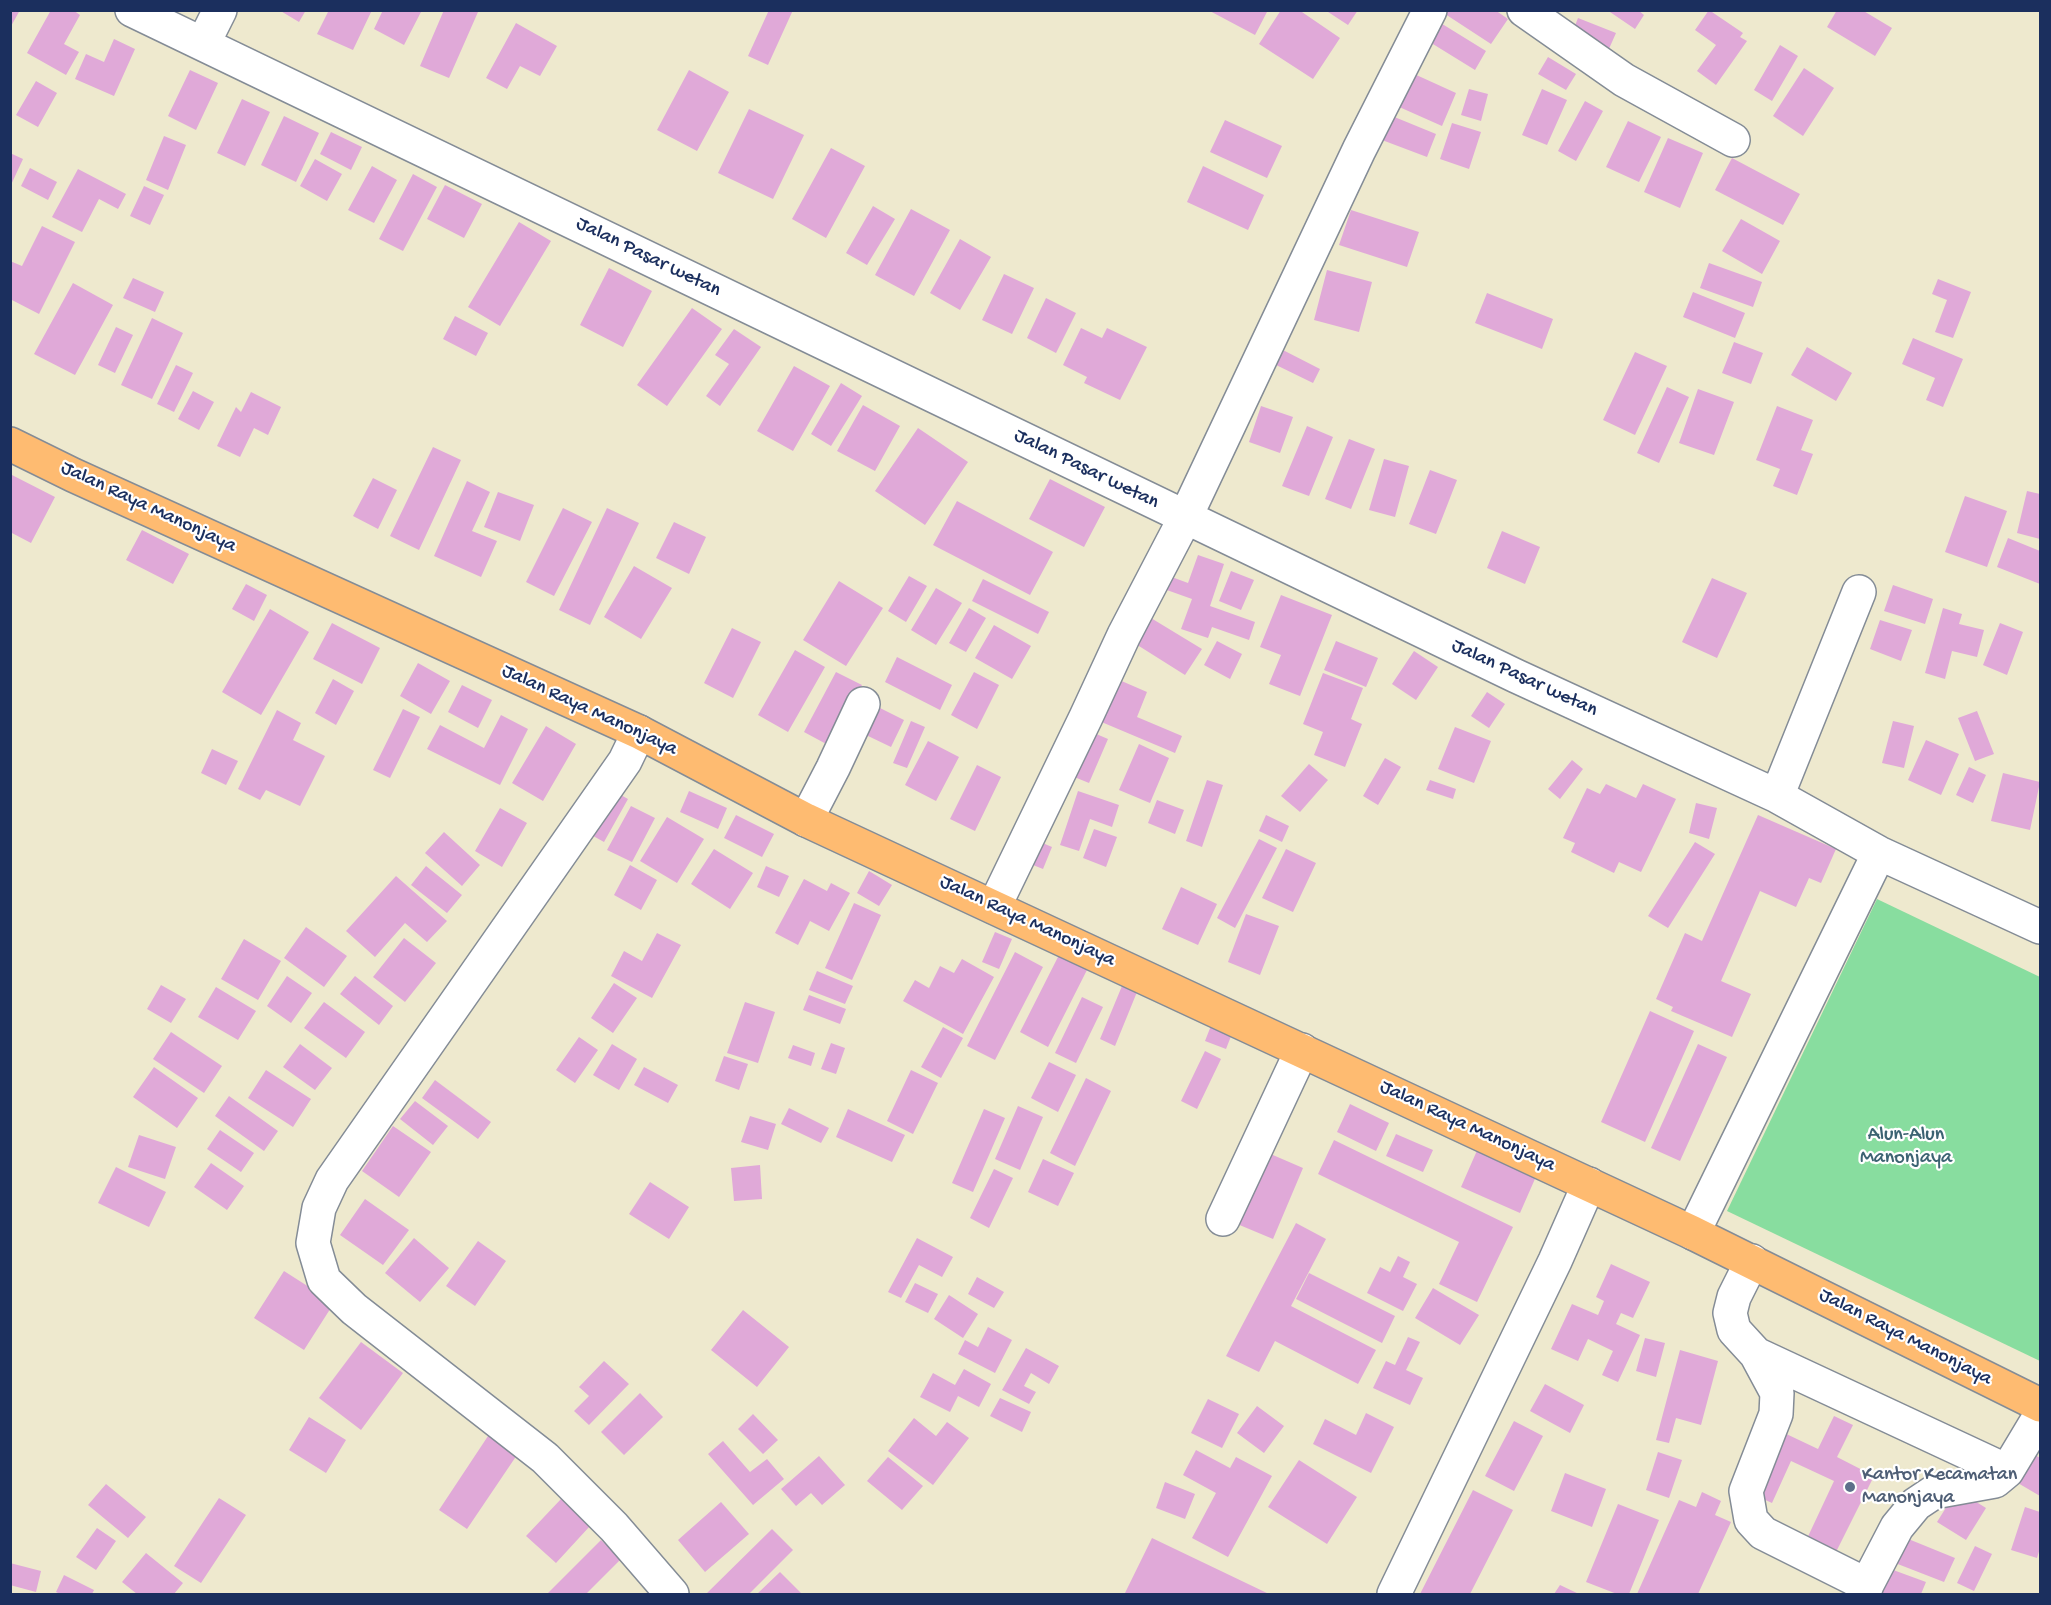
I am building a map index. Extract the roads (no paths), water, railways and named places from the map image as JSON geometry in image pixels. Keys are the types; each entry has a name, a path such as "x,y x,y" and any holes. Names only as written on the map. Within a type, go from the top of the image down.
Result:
{"main road":[{"name":"Jalan Raya Manonjaya","path":"10,444 73,475 639,732 806,820 1752,1261 2040,1406"}],"street":[{"name":"Jalan Pasar wetan","path":"132,10 1185,518 1516,676 1777,796 1879,853 2040,927"},
{"path":"203,44 220,10"},
{"path":"994,907 1124,635 1185,518 1359,150 1430,10"},
{"path":"1524,10 1624,80 1734,140"},
{"path":"1777,796 1859,592"},
{"path":"806,820 863,704"},
{"path":"639,732 625,761 332,1180 319,1208 313,1244 324,1280 354,1309 545,1458 614,1527 672,1594"},
{"path":"1693,1233 1879,853"},
{"path":"1223,1219 1302,1050"},
{"path":"1394,1594 1555,1261 1589,1184"},
{"path":"1752,1261 1734,1297 1730,1313 1734,1330 1756,1354 1777,1393 1777,1404 1776,1414 1746,1491 1751,1520 1763,1533 1864,1590 1897,1527 1916,1504 1934,1492 1995,1481 2007,1471 2040,1416"},
{"path":"1756,1354 2007,1471"}],"place":[{"name":"Kantor Kecamatan Manonjaya","path":"1850,1487"}],"park label":[{"name":"Alun-Alun Manonjaya","path":"1906,1148"}]}
